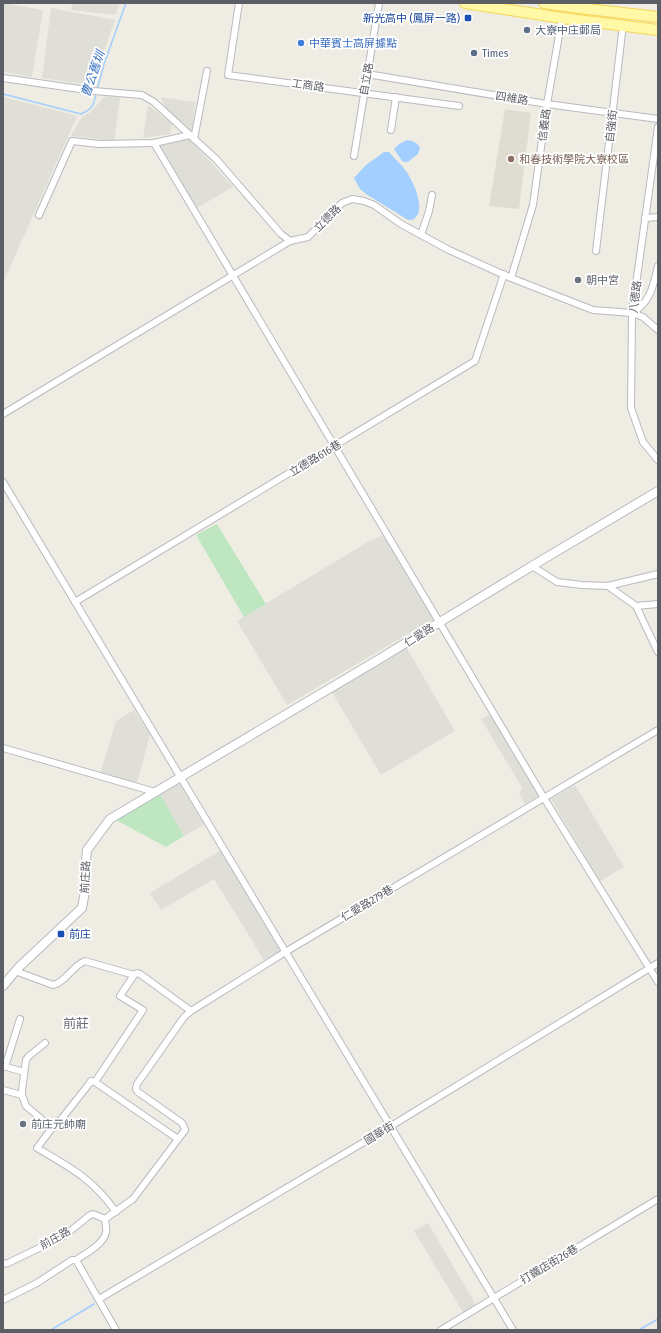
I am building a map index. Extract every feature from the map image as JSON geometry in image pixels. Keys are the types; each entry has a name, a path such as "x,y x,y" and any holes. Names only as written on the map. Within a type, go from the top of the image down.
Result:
{"main road":[{"path":"465,3 562,18 658,30"},
{"path":"544,3 658,17"}],"street":[{"name":"工商路","path":"239,3 228,75 459,106"},
{"name":"自立路","path":"354,156 379,3"},
{"name":"信義路","path":"511,278 533,205 547,104 562,18"},
{"name":"自強街","path":"596,251 623,25"},
{"path":"192,137 207,71"},
{"name":"四維路","path":"367,74 547,104 658,119"},
{"path":"3,78 97,92 142,95 147,97 216,159 281,234 290,241"},
{"path":"391,130 396,97"},
{"name":"八德路","path":"658,127 632,313 631,408 643,442 658,460"},
{"path":"39,215 72,141 99,144 154,143 192,137"},
{"path":"154,143 544,798 658,982"},
{"path":"421,235 429,211 432,195"},
{"name":"立德路","path":"3,414 290,241 308,237 333,210 342,203 352,199 364,201 374,205 400,224 449,250 511,278 593,310 632,313 643,317 658,330"},
{"path":"645,218 658,217"},
{"path":"632,313 642,307 652,290 657,277 658,266"},
{"name":"立德路616巷","path":"75,602 475,361 504,274"},
{"path":"3,482 286,951 512,1330"},
{"name":"仁愛路","path":"180,777 376,662 532,566 658,491"},
{"path":"532,566 557,582 582,585 608,586 658,574"},
{"path":"608,586 636,606 658,652"},
{"path":"636,606 658,604"},
{"name":"仁愛路279巷","path":"178,1139 184,1130 182,1123 138,1092 136,1089 137,1084 171,1035 184,1017 191,1011 286,951 658,730"},
{"path":"3,748 155,792"},
{"name":"前庄路","path":"3,986 15,971 82,908 86,886 85,871 87,850 110,819 180,777"},
{"path":"15,971 53,985 58,983 80,963 85,961 134,975 137,973 140,974 191,1011"},
{"name":"國華街","path":"99,1299 391,1126 658,963"},
{"path":"116,1212 85,1177 38,1148 52,1128 63,1117 89,1084 92,1081 95,1082 143,1010 120,996 134,975"},
{"path":"20,1019 4,1066 24,1072"},
{"path":"45,1042 26,1060 22,1095 26,1106 52,1128"},
{"path":"3,1300 22,1292 72,1260 76,1260 99,1243 104,1238 106,1231 105,1219 133,1200 178,1139 95,1082"},
{"path":"3,1090 22,1095"},
{"name":"打鐵店街26巷","path":"441,1330 658,1199"},
{"name":"前庄路","path":"3,1264 64,1236 90,1215 93,1214 105,1219"},
{"path":"76,1260 116,1330"}],"shaded area":[{"path":"3,3 43,10 32,77 3,72"},
{"path":"72,3 120,3 115,15 71,10"},
{"path":"51,8 115,20 92,85 42,78"},
{"path":"105,96 120,98 114,141 71,136 82,117 91,112"},
{"path":"3,97 77,116 3,283"},
{"path":"161,97 195,102 192,132 165,107"},
{"path":"148,105 172,124 170,134 143,138"},
{"name":"和春技術學院大寮校區","path":"505,109 531,113 519,209 489,206"},
{"path":"190,139 233,187 197,208 159,146"},
{"path":"384,535 435,618 287,705 237,621 371,540"},
{"path":"406,647 455,731 381,775 332,692"},
{"path":"134,710 150,734 137,783 100,774 116,721"},
{"path":"491,714 540,795 525,804 519,792 523,789 481,719"},
{"path":"179,783 204,825 184,836 160,794"},
{"path":"575,785 624,867 600,881 551,799"},
{"path":"221,850 283,950 264,960 214,879 161,910 150,893"},
{"path":"428,1223 476,1305 464,1314 414,1231"}],"green space":[{"path":"217,524 266,604 244,617 196,535"},
{"path":"160,794 184,836 166,847 116,820"}],"water":[{"path":"407,140 415,142 420,148 418,154 408,162 405,162 402,161 394,149 399,144"},
{"path":"384,152 389,152 402,166 409,175 414,186 418,198 419,209 417,216 413,219 408,220 366,194 360,189 354,178 366,165"}],"waterway":[{"name":"曹公舊圳","path":"97,90 104,64 126,3"},
{"name":"曹公舊圳","path":"3,94 81,114 92,107 96,94"},
{"path":"51,1330 94,1304"},
{"path":"639,1330 658,1319"}],"place":[{"name":"新光高中 (鳳屏一路)","path":"468,18"},
{"name":"大寮中庄郵局","path":"527,30"},
{"name":"中華賓士高屏據點","path":"301,43"},
{"name":"Times","path":"474,53"},
{"name":"和春技術學院大寮校區","path":"511,159"},
{"name":"朝中宮","path":"578,280"},
{"name":"前庄","path":"61,934"},
{"name":"前庄元帥廟","path":"23,1124"}],"district":[{"name":"前莊","path":"76,1023"}]}
